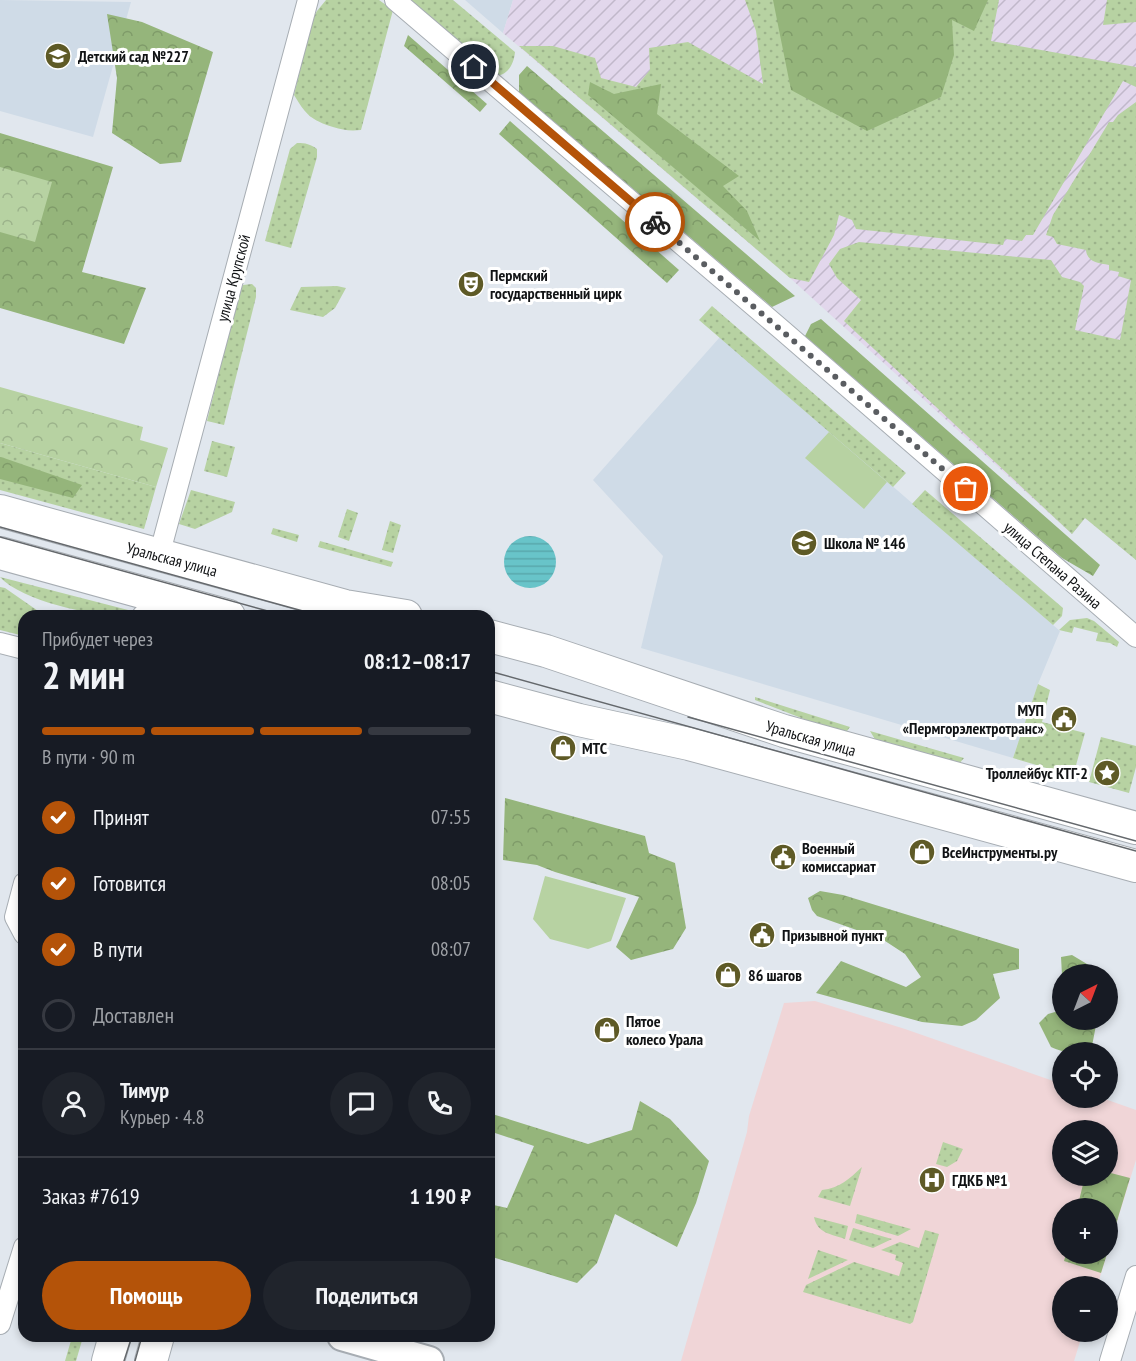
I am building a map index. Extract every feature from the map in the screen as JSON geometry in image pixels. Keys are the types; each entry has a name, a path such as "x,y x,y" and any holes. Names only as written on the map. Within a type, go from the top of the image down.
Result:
{"main road":[{"name":"Уральская улица","path":"0,511 159,556 330,610"},
{"path":"0,553 152,607 178,610"},
{"name":"Уральская улица","path":"495,638 546,651 784,731 1136,828"},
{"path":"495,698 579,720 700,747 1136,866"},
{"path":"108,1361 113,1342"},
{"path":"151,1361 156,1342"}],"street":[{"name":"улица Крупской","path":"159,556 308,0"},
{"name":"улица Степана Разина","path":"395,0 800,345 1136,637"},
{"path":"0,643 18,648"},
{"path":"18,906 15,917 18,923"},
{"path":"1110,1361 1136,1276"},
{"path":"0,1324 18,1282"},
{"path":"363,1342 429,1361"}],"shaded area":[{"name":"Детский сад №227","path":"0,0 131,2 93,137 0,111"},
{"path":"465,0 513,0 503,33"},
{"path":"513,0 1136,0 1136,560 1085,518 1072,534 790,278 503,33"},
{"name":"Школа № 146","path":"720,337 1060,631 1038,684 1013,758 641,648 663,556 593,480"},
{"name":"ГДКБ №1","path":"815,1001 905,1029 1052,1080 1052,1108 1118,1108 1118,1104 1136,1110 1136,1160 1118,1219 1118,1198 1052,1198 1052,1264 1104,1264 1100,1276 1052,1276 1052,1342 1080,1342 1074,1361 681,1361 747,1132 749,1116 784,1003"}],"green space":[{"path":"326,0 379,0 393,10 361,130 343,130 319,122 306,112 294,95 312,20"},
{"path":"409,0 453,0 515,52 510,67 505,73 497,76"},
{"path":"745,0 999,0 991,41 1136,67 1136,87 1123,81 1033,235 1026,235 1022,241 1005,239 1003,245 856,229 852,220 839,215 834,235 809,282 790,278 519,46 553,46 595,58 601,78 636,87 650,70 649,48 688,42 763,84 756,31"},
{"path":"773,0 988,0 974,31 952,20 954,55 941,97 867,131 791,90"},
{"path":"1107,0 1136,0 1136,22 1103,25"},
{"path":"107,14 142,22 213,52 181,162 160,164 112,133 117,78"},
{"path":"408,35 487,104 480,112 404,46"},
{"path":"527,66 795,296 772,307 519,92 519,75"},
{"path":"590,82 614,94 661,84 657,114 739,176 723,186 747,211 760,241 588,95"},
{"path":"1136,102 1136,560 1085,518 1072,534 844,321 861,300 837,278 829,264 840,249 859,242 1051,260 1062,277 1080,282 1084,286 1075,330 1120,340 1131,280 1118,276 1119,272 1109,270 1109,265 1097,263 1088,257 1086,250 1057,244 1053,237 1046,235 1053,215 1109,122 1113,122 1118,115"},
{"path":"510,121 679,270 667,283 499,134"},
{"path":"0,133 113,167 82,272 146,288 124,344 0,308"},
{"path":"297,143 308,144 317,149 317,157 291,248 265,241 290,149"},
{"path":"0,167 52,182 35,242 0,232"},
{"path":"252,284 256,288 256,297 224,425 207,421 239,293 243,285"},
{"path":"301,287 346,288 335,308 323,317 290,310"},
{"path":"712,306 906,473 893,487 699,320"},
{"path":"821,319 1100,565 1093,576 1062,558 805,336 811,324"},
{"path":"0,387 143,427 140,440 168,448 156,487 0,443"},
{"path":"829,432 887,482 864,509 805,458"},
{"path":"212,441 235,447 227,477 204,471"},
{"path":"0,443 156,487 144,529 0,490"},
{"path":"0,457 82,485 73,498 0,479"},
{"path":"191,490 235,502 232,512 195,529 179,524"},
{"path":"925,490 1063,608 1062,616 1053,625 912,504"},
{"path":"347,509 358,513 349,541 338,537"},
{"path":"390,521 401,525 393,553 382,550"},
{"path":"273,528 299,535 297,542 271,534"},
{"path":"320,541 393,562 391,567 318,547"},
{"path":"0,577 128,610 76,610 42,601 11,586"},
{"path":"0,587 5,588 37,610 18,610 18,634 0,630"},
{"path":"1087,618 1119,642 1117,647 1110,643 1096,641 1098,633 1074,627 1072,633 1059,630 1070,620"},
{"path":"1038,684 1050,690 1042,722 1085,733 1073,776 1013,758"},
{"path":"755,697 850,727 847,731 843,731 809,721 755,700"},
{"path":"870,731 964,758 958,765 876,741"},
{"path":"1101,737 1136,746 1136,767 1129,793 1089,782"},
{"path":"505,798 645,836 649,853 675,863 686,928 673,949 631,960 616,947 639,897 537,865 503,860"},
{"path":"545,876 626,898 611,941 588,949 550,939 533,919"},
{"path":"820,891 843,895 1019,949 1019,969 993,974 1000,998 976,1020 962,1026 922,1022 816,993 841,961 906,987 921,977 905,954 882,939 817,916 808,898"},
{"path":"1072,955 1087,964 1061,964 1061,957"},
{"path":"1052,1013 1052,1030 1095,1030 1093,1042 1052,1042 1051,1047 1039,1023"},
{"path":"640,1101 670,1119 709,1161 696,1203 677,1247 615,1214 597,1263 577,1283 495,1258 495,1205 507,1208 534,1146 495,1133 495,1115 588,1144 632,1130"},
{"path":"943,1142 963,1149 957,1161 947,1167 936,1164"},
{"path":"862,1167 850,1206 818,1197 822,1190 839,1185"},
{"path":"1118,1175 1130,1178 1118,1218 1118,1198 1080,1198 1083,1186 1118,1186"},
{"path":"857,1214 911,1229 898,1236 855,1223"},
{"path":"814,1217 848,1226 845,1239 821,1230"},
{"path":"853,1228 892,1239 873,1248 849,1240"},
{"path":"925,1230 939,1234 913,1322 910,1324 803,1292 806,1285 854,1262 899,1276 903,1263 895,1260 896,1255 881,1250 900,1242 919,1248"},
{"path":"818,1250 848,1260 808,1279"},
{"path":"1073,1264 1104,1264 1101,1273"},
{"path":"71,1342 82,1342 76,1361 65,1361"}],"water":[{"path":"530,536 540,538 548,544 554,552 556,562 554,572 548,580 540,586 530,588 520,586 512,580 506,572 504,562 506,552 512,544 520,538"}],"tram line":[{"path":"0,527 299,610"},
{"path":"0,537 264,610"},
{"path":"495,673 1136,851"},
{"path":"688,717 1136,841"},
{"path":"124,1361 130,1342"},
{"path":"135,1361 140,1342"}],"way so far":[{"path":"655,222 966,489"}],"place":[{"name":"Детский сад №227","path":"58,56"},
{"name":"Пермский государственный цирк","path":"471,284"},
{"name":"Школа № 146","path":"804,543"},
{"name":"МУП «Пермгорэлектротранс»","path":"1064,719"},
{"name":"МТС","path":"563,748"},
{"name":"Троллейбус КТГ-2","path":"1107,773"},
{"name":"ВсеИнструменты.ру","path":"922,852"},
{"name":"Военный комиссариат","path":"783,857"},
{"name":"Призывной пункт","path":"762,935"},
{"name":"86 шагов","path":"728,975"},
{"name":"Пятое колесо Урала","path":"607,1030"},
{"name":"ГДКБ №1","path":"932,1180"}],"route":[{"path":"474,67 655,222"}]}
